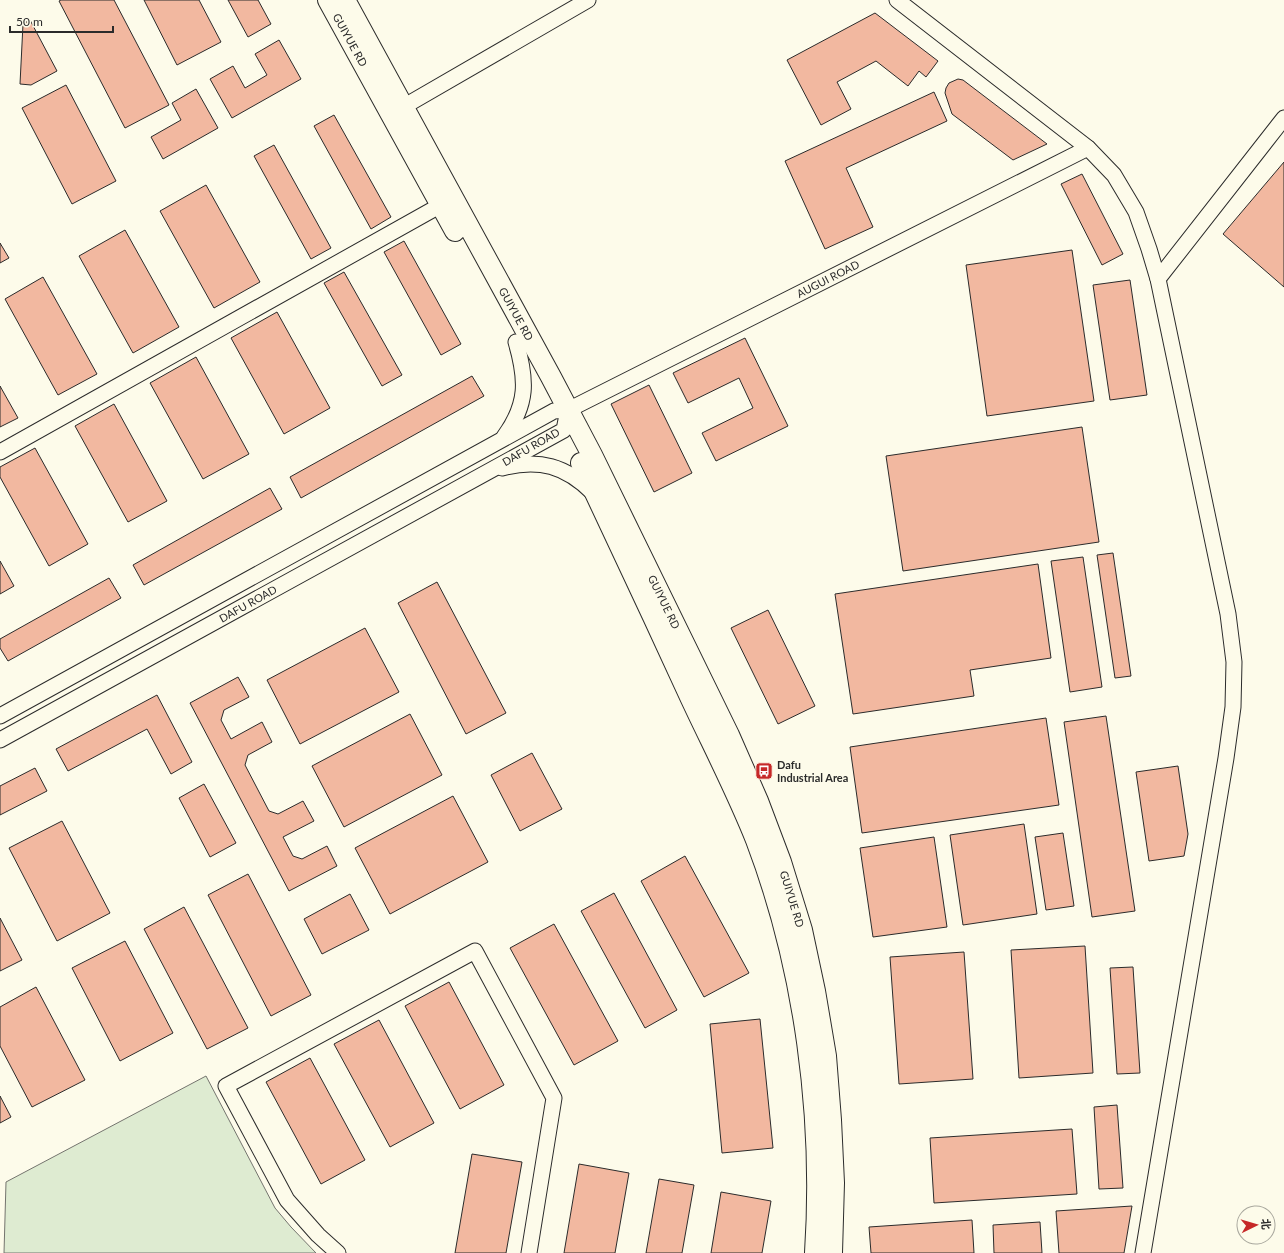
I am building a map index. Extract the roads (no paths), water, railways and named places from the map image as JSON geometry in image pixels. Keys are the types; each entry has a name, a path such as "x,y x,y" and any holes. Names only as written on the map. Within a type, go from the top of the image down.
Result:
{"main road":[{"name":"GUIYUE RD","path":"328,0 516,342 592,455 729,735 758,801 781,862 802,930 816,991 826,1056 831,1120 834,1183 832,1253"},
{"name":"GUIYUE RD","path":"345,0 403,107 561,410 564,430 581,462 729,778 756,840 778,907 793,964 801,1006 813,1092 817,1167 815,1253"}],"street":[{"path":"403,107 588,0"},
{"path":"897,0 1088,148 1114,175 1136,212 1158,279 1228,614 1234,662 1233,707 1226,758 1142,1253"},
{"path":"1158,279 1284,118"},
{"name":"AUGUI ROAD","path":"561,410 1088,148"},
{"path":"0,452 441,205"},
{"path":"502,439 513,424 523,395 522,360 516,342"},
{"name":"DAFU ROAD","path":"0,716 502,439 561,410"},
{"name":"DAFU ROAD","path":"0,740 564,430"},
{"path":"489,471 517,465 547,465 565,471 581,481 597,498"},
{"path":"444,471 455,490"},
{"path":"338,1253 318,1235 287,1200 226,1086 475,951 554,1098 529,1253"}],"place":[{"name":"Dafu Industrial Area","path":"764,771"}]}
